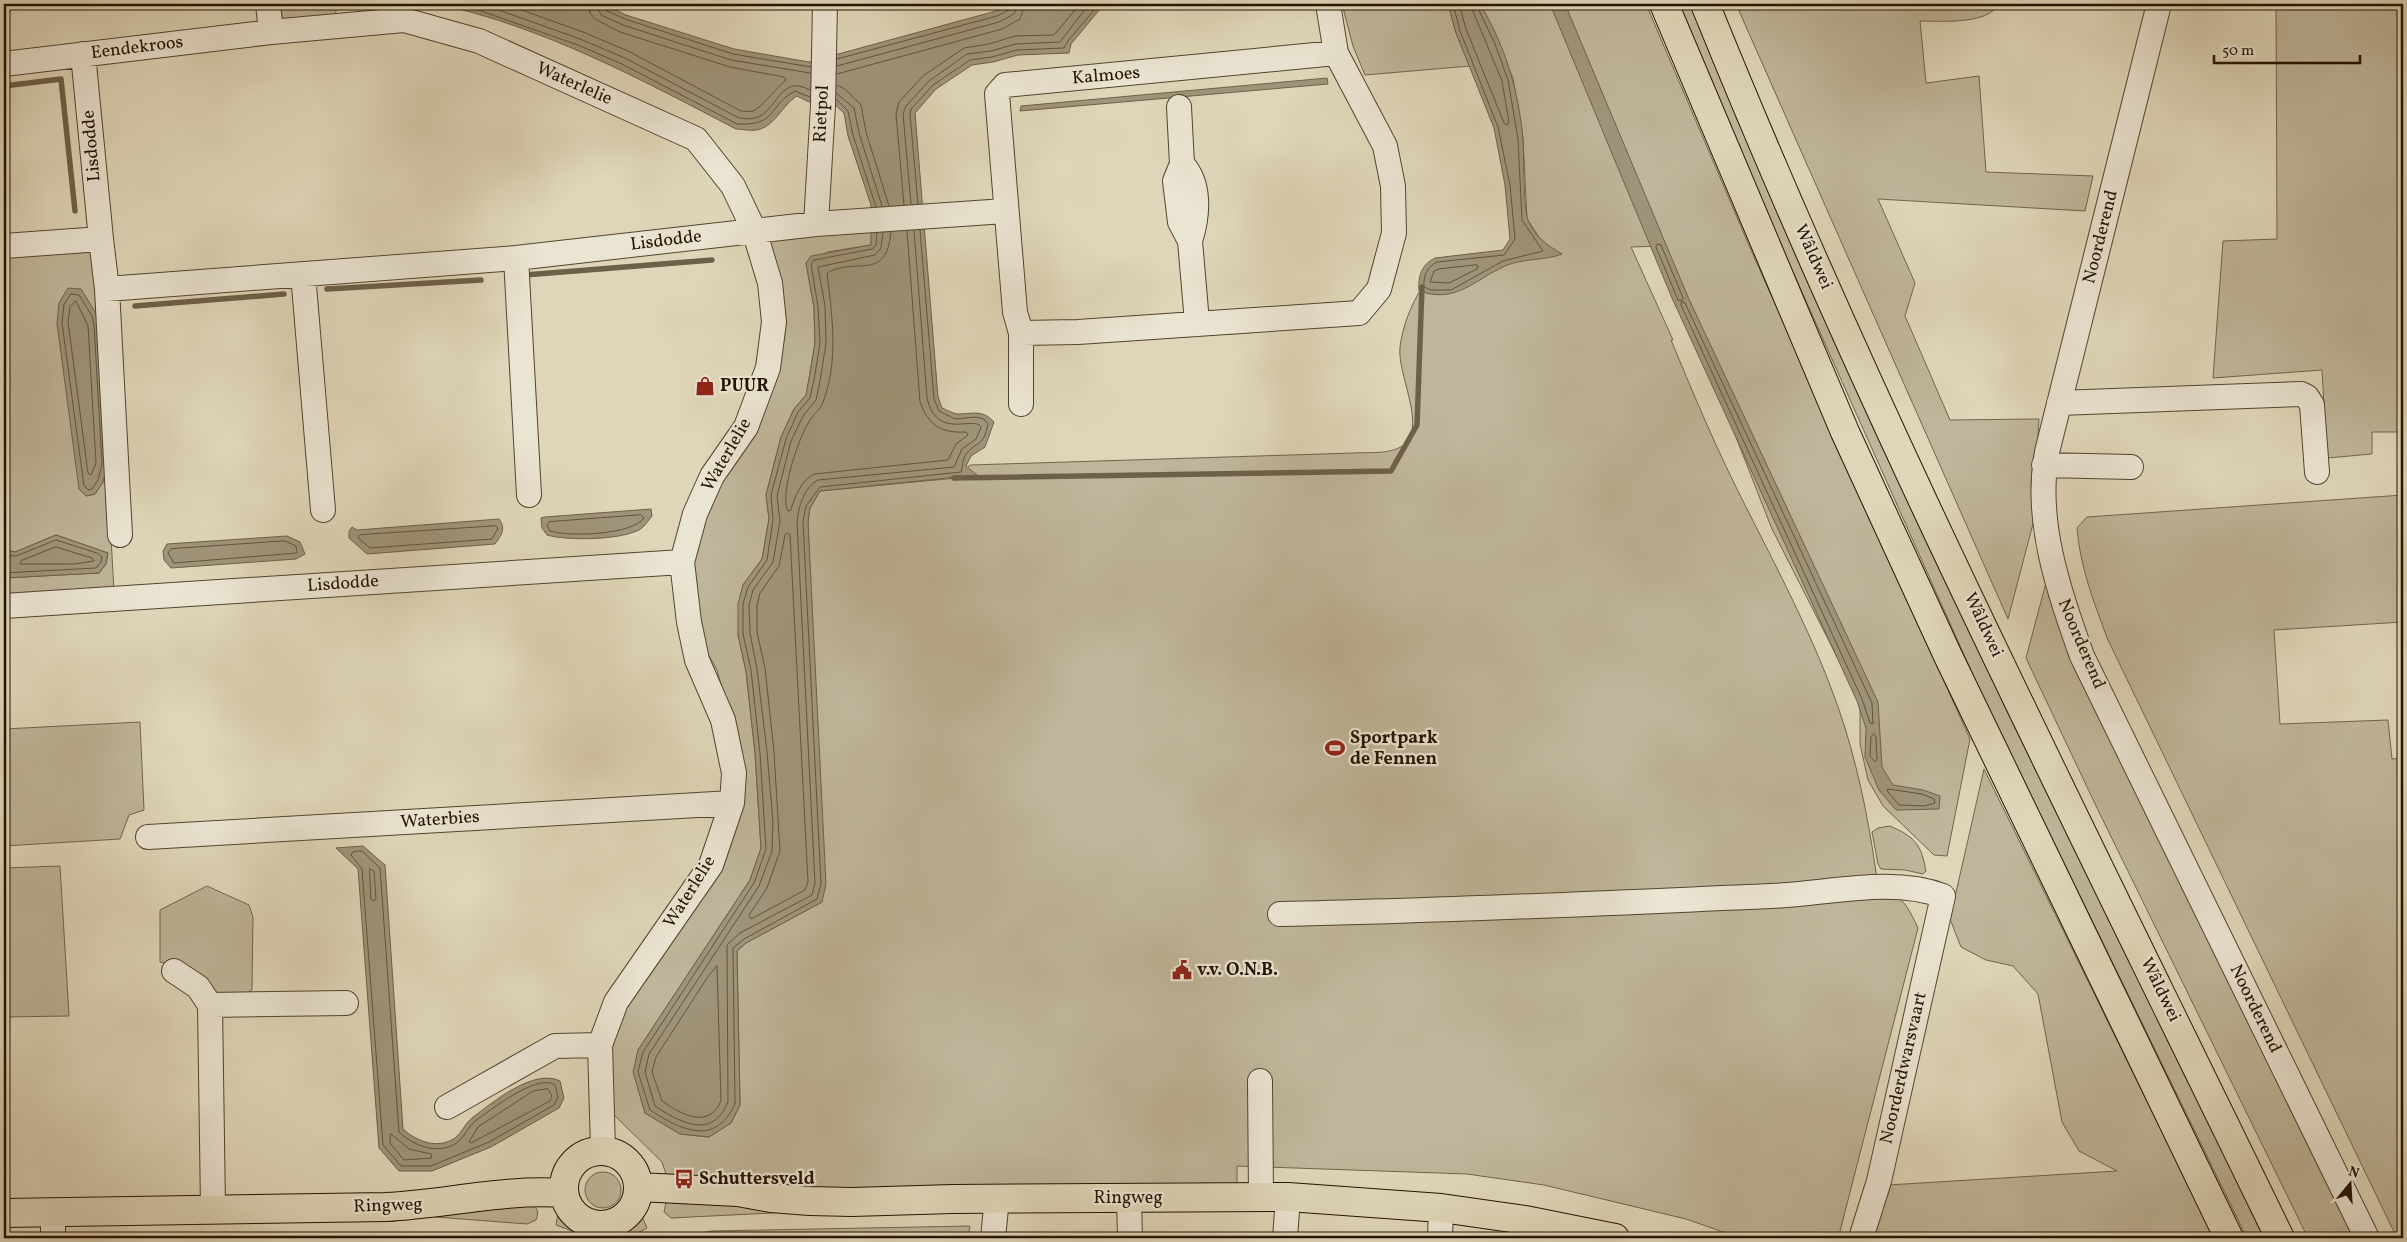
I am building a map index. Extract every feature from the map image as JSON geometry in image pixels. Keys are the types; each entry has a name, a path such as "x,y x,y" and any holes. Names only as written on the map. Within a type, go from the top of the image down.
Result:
{"main road":[{"path":"1664,4 1845,432 1948,656 2229,1238"},
{"name":"Wâldwei","path":"1704,4 1808,246 1896,439 2280,1238"},
{"path":"603,1150 626,1159 634,1170 639,1187 636,1202 627,1216 606,1225 595,1225 579,1218 571,1210 563,1193 564,1179 569,1168 579,1157 592,1151 603,1150"},
{"name":"Ringweg","path":"639,1187 738,1192 771,1198 810,1201 1288,1197 1441,1208 1525,1220 1615,1238"},
{"name":"Ringweg","path":"4,1213 53,1225 213,1208 386,1208 428,1205 508,1192 563,1193"}],"street":[{"path":"268,4 271,32"},
{"name":"Rietpol","path":"816,224 823,105 825,4"},
{"path":"1021,333 1078,332 1197,322 1359,313 1379,289 1394,233 1393,186 1385,146 1336,53 1328,4"},
{"name":"Noorderend","path":"2159,4 2044,466 2044,497 2057,584 2082,656 2367,1238"},
{"name":"Waterlelie","path":"271,32 404,20 479,41 696,139 734,186 754,230 770,283 774,322 768,368 746,427 712,476 695,514 682,562 689,622 697,660 723,720 734,773 732,802 711,865 616,1002 600,1045 603,1150"},
{"name":"Eendekroos","path":"4,64 271,32"},
{"name":"Kalmoes","path":"1021,404 1021,333 1015,312 1005,210 998,94 1005,85 1336,53"},
{"name":"Lisdodde","path":"84,54 107,289 120,535"},
{"path":"1179,107 1182,164 1175,181 1180,222 1190,241 1197,322"},
{"path":"816,224 1005,210"},
{"name":"Lisdodde","path":"107,289 516,258 816,224"},
{"path":"4,246 101,238"},
{"path":"516,258 529,495"},
{"path":"303,274 323,510"},
{"path":"2059,403 2301,394 2307,397 2312,405 2317,472"},
{"path":"2044,466 2131,467"},
{"name":"Lisdodde","path":"4,606 682,562"},
{"name":"Waterbies","path":"148,837 732,802"},
{"name":"Noorderdwarsvaart","path":"1280,914 1434,911 1787,896 1911,887 1943,896 1879,1181 1861,1238"},
{"path":"174,971 198,987 210,1004 213,1208"},
{"path":"210,1004 346,1003"},
{"path":"447,1107 555,1046 600,1045"},
{"path":"1260,1081 1261,1196"},
{"path":"1285,1238 1288,1197"},
{"path":"993,1238 997,1198"},
{"path":"1129,1198 1130,1238"},
{"path":"1440,1238 1441,1208"}],"shaded area":[{"path":"279,4 337,4 335,17 280,23"},
{"path":"1342,4 1448,4 1456,33 1470,66 1365,75 1353,46"},
{"name":"Sportpark de Fennen","path":"1480,4 1646,4 1754,257 1970,739 1947,856 1934,855 1883,806 1868,780 1860,744 1860,702 1772,529 1661,246 1631,247 1673,340 1671,340 1717,448 1794,603 1834,696 1851,748 1861,787 1878,887 1893,894 1903,902 1918,928 1839,1235 1836,1238 1740,1238 1686,1219 1544,1185 1467,1174 1237,1166 1237,1188 824,1194 667,1177 662,1162 612,1113 608,1036 629,1001 677,935 730,848 743,797 741,756 717,670 700,640 688,571 694,524 773,371 775,260 769,236 872,230 871,245 827,252 806,263 814,307 815,343 806,395 794,409 781,437 766,495 769,519 762,559 743,585 738,635 746,671 755,753 761,848 750,880 638,1050 641,1099 645,1113 680,1134 709,1137 731,1123 740,1105 737,951 746,943 822,902 808,521 810,508 820,491 967,477 965,470 970,465 1374,453 1401,447 1406,443 1411,434 1413,423 1402,370 1400,347 1408,316 1422,287 1543,243 1527,219 1523,138 1513,78"},
{"path":"1678,4 1695,4 1796,238 2006,709 2265,1238 2247,1238 1982,695 1781,245"},
{"path":"1736,4 1998,4 1993,11 1985,16 1974,19 1920,21 1926,83 1979,76 1986,172 2093,176 2085,211 1878,199 1915,283 1905,316 1950,420 2039,419 2036,467 2040,497 2008,619"},
{"path":"2276,4 2403,4 2403,432 2372,432 2372,454 2327,458 2322,370 2213,378 2223,241 2277,239"},
{"path":"75,248 93,252 99,324 57,323 86,496 95,494 103,482 107,465 114,592 4,599 4,578 99,573 106,564 108,553 56,535 15,552 4,550 4,255"},
{"path":"2403,495 2403,622 2274,630 2280,724 2388,720 2392,759 2403,758 2403,1238 2397,1238 2108,640 2084,571 2077,528 2087,517"},
{"path":"2056,545 2063,586 2359,1238 2308,1238 2097,808 2026,658"},
{"path":"140,722 144,810 129,815 120,839 4,846 4,729"},
{"path":"1984,769 2214,1238 1870,1238 1888,1185 2117,1171 2079,1151 2062,1122 2038,994 2013,966 1986,960 1961,947 1950,919"},
{"path":"1890,826 1911,838 1919,848 1926,871 1923,874 1905,870 1881,869 1878,864 1872,832 1878,828"},
{"path":"60,866 69,1016 4,1017 4,868"},
{"path":"207,886 249,905 253,917 252,990 240,997 211,993 185,968 160,962 160,910"},
{"path":"603,1172 610,1173 616,1177 620,1183 620,1197 616,1203 610,1207 603,1208 596,1207 590,1203 586,1197 585,1190 586,1183 590,1177 596,1173"},
{"path":"674,1198 792,1212 671,1218 664,1212 666,1202"},
{"path":"528,1202 535,1207 538,1214 536,1220 527,1224 436,1217"},
{"path":"559,1207 576,1224 587,1229 598,1230 620,1225 639,1210 647,1228 628,1238 591,1238 556,1225"},
{"path":"970,1226 968,1238 673,1238 712,1231"},
{"path":"489,1235 516,1238 353,1238"}],"water":[{"path":"438,4 603,4 626,15 734,49 809,62 996,11 1011,4 1112,4 1100,9 1071,44 1069,53 1018,55 993,62 972,65 936,89 915,113 938,397 942,408 957,414 973,413 985,415 994,422 985,447 971,456 966,466 977,475 820,491 810,508 808,521 826,884 822,902 746,943 737,951 740,1105 731,1123 709,1137 680,1134 645,1113 633,1072 638,1050 750,880 761,848 755,753 746,671 738,635 738,604 743,585 762,559 769,519 766,495 781,437 794,409 806,395 815,343 814,307 806,263 811,256 871,245 871,205 848,136 844,113 833,103 809,102 797,96 768,125 753,130 736,129 591,56 554,40 516,26"},
{"path":"1448,4 1480,4 1497,36 1509,69 1521,122 1526,214 1534,231 1542,240 1562,254 1512,263 1464,289 1444,295 1419,291 1421,272 1426,264 1435,258 1503,250 1510,239 1505,185 1494,128 1456,33"},
{"path":"1550,4 1565,4 1688,297 1878,702 1882,767 1893,785 1923,790 1940,796 1939,809 1896,810 1879,790 1865,757 1866,728 1857,701 1672,298"},
{"path":"1327,78 1328,84 1020,111 1021,106"},
{"path":"68,288 81,289 97,315 107,465 103,482 95,494 86,496 79,489 57,323 59,303"},
{"path":"651,509 652,516 641,529 619,536 607,538 556,537 547,535 542,528 541,518 545,517"},
{"path":"499,519 503,528 500,538 495,544 367,554 349,538 349,531 352,527 357,530"},
{"path":"56,535 108,553 106,564 99,573 4,578 4,550 15,552"},
{"path":"287,536 300,542 305,554 296,559 171,568 164,560 163,551 167,544"},
{"path":"363,846 385,865 403,1129 420,1140 434,1144 448,1142 457,1136 470,1120 502,1096 526,1083 538,1079 550,1078 560,1081 564,1098 559,1108 491,1147 432,1171 399,1171 379,1148 358,869 336,848"}],"waterway":[{"path":"4,86 61,79 75,211"},
{"path":"525,275 712,260"},
{"path":"327,289 481,280"},
{"path":"954,478 1391,471 1417,425 1422,287"},
{"path":"135,306 284,294"}],"place":[{"name":"PUUR","path":"705,386"},
{"name":"Sportpark de Fennen","path":"1335,748"},
{"name":"v.v. O.N.B.","path":"1182,970"},
{"name":"Schuttersveld","path":"684,1179"}]}
